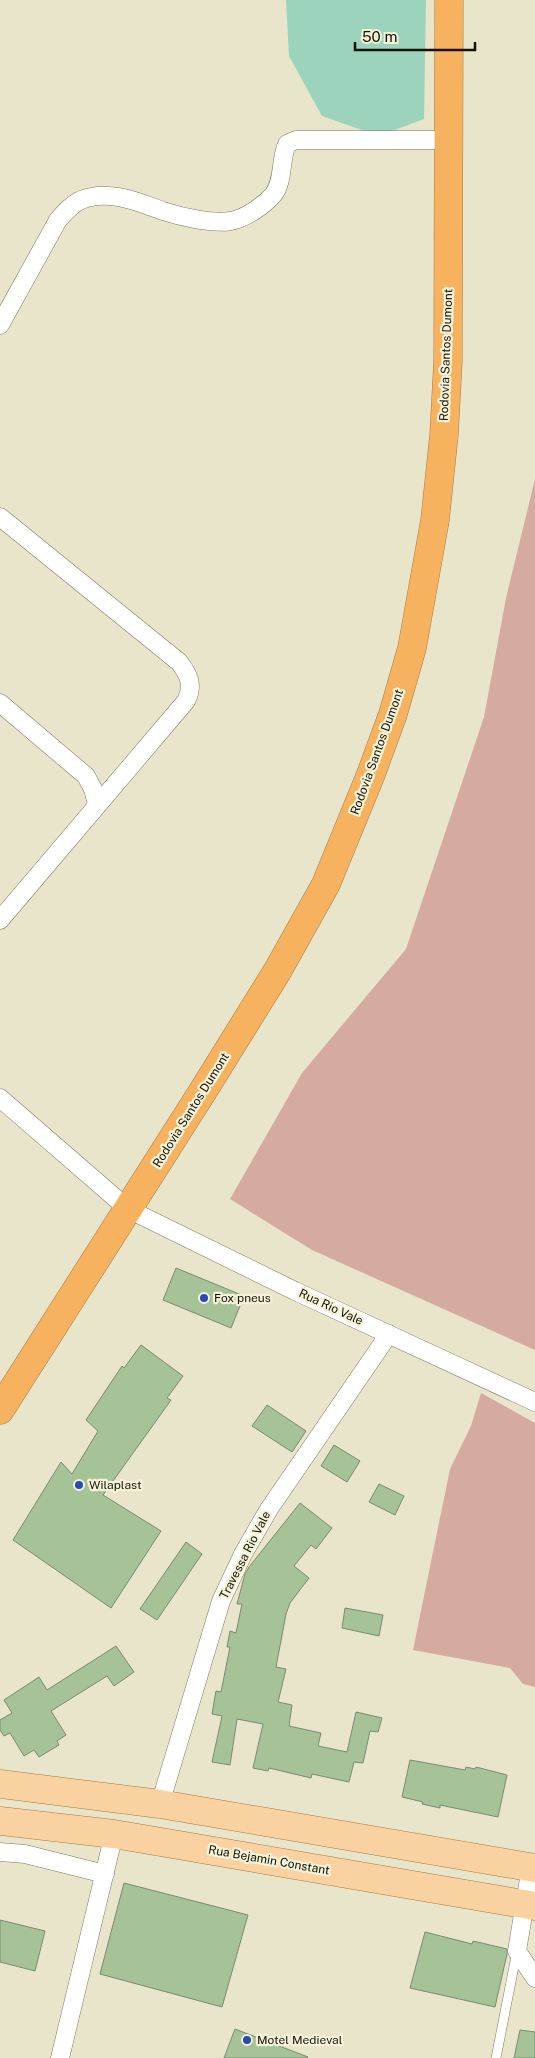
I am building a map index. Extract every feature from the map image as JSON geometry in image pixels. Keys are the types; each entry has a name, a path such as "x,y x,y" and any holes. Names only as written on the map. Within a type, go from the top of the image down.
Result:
{"highway":[{"name":"Rodovia Santos Dumont","path":"0,1410 273,978 326,884 394,714 412,648 435,520 439,482 448,361 449,0"}],"main road":[{"path":"6,1785 160,1804 533,1867"},
{"name":"Rua Bejamin Constant","path":"1,1821 114,1834 530,1906"}],"street":[{"path":"0,324 58,220 69,208 81,200 101,196 122,197 181,216 231,221 251,213 274,194 280,180 283,153 287,144 296,140 449,140"},
{"path":"0,517 179,662 187,673 191,692 186,701 2,912"},
{"path":"0,703 86,776 93,788 97,804"},
{"name":"Rua Rio Vale","path":"0,1098 128,1209 535,1402"},
{"name":"Travessa Rio Vale","path":"160,1804 221,1602 243,1554 268,1509 389,1334"},
{"path":"60,2058 114,1834"},
{"path":"0,1852 26,1854 104,1874"},
{"path":"533,1867 530,1906 517,1951 535,1978"}],"lane":[{"path":"496,2058 517,1951"}],"shaded area":[{"path":"286,0 426,0 424,119 379,136 322,116 289,56"},
{"path":"535,479 535,1350 312,1250 230,1199 302,1073 406,949 484,717 506,598"},
{"path":"481,1393 535,1423 535,1687 523,1684 510,1668 413,1650 450,1469 471,1426"}],"building":[{"name":"Fox pneus","path":"176,1268 244,1296 231,1328 163,1300"},
{"name":"Wilaplast","path":"141,1345 183,1376 167,1398 171,1400 103,1495 161,1531 111,1608 13,1540 61,1462 72,1474 98,1431 86,1420 122,1366 124,1368"},
{"path":"267,1405 306,1431 292,1452 252,1426"},
{"path":"334,1445 360,1461 347,1482 321,1466"},
{"path":"379,1484 404,1496 395,1515 369,1502"},
{"path":"300,1503 332,1528 316,1549 311,1545 294,1566 309,1578 290,1603 286,1614 276,1667 286,1669 278,1702 292,1705 289,1726 321,1733 318,1746 347,1752 356,1712 382,1718 378,1732 370,1731 363,1763 354,1762 349,1782 312,1774 311,1778 269,1768 268,1771 253,1768 263,1724 237,1719 230,1765 212,1762 222,1716 212,1714 216,1691 221,1692 230,1647 227,1647 230,1631 236,1633 242,1604 237,1604 245,1574"},
{"path":"186,1542 202,1554 157,1620 140,1609"},
{"path":"345,1608 383,1615 379,1636 342,1628"},
{"path":"116,1646 134,1672 114,1686 107,1676 51,1711 66,1735 57,1741 59,1745 39,1757 34,1750 24,1756 10,1733 4,1736 0,1730 0,1720 12,1713 4,1700 39,1677 47,1690"},
{"path":"410,1760 465,1770 466,1767 475,1769 476,1767 507,1775 498,1817 440,1805 440,1808 402,1797"},
{"path":"124,1883 248,1915 222,2007 100,1974"},
{"path":"0,1920 45,1931 35,1971 0,1962"},
{"path":"425,1932 472,1944 473,1941 507,1949 495,2007 410,1988"},
{"name":"Motel Medieval","path":"235,2029 308,2057 224,2058"},
{"path":"520,2030 535,2032 535,2058 514,2058"}],"place":[{"name":"Fox pneus","path":"204,1298"},
{"name":"Wilaplast","path":"79,1485"},
{"name":"Motel Medieval","path":"247,2040"}]}
